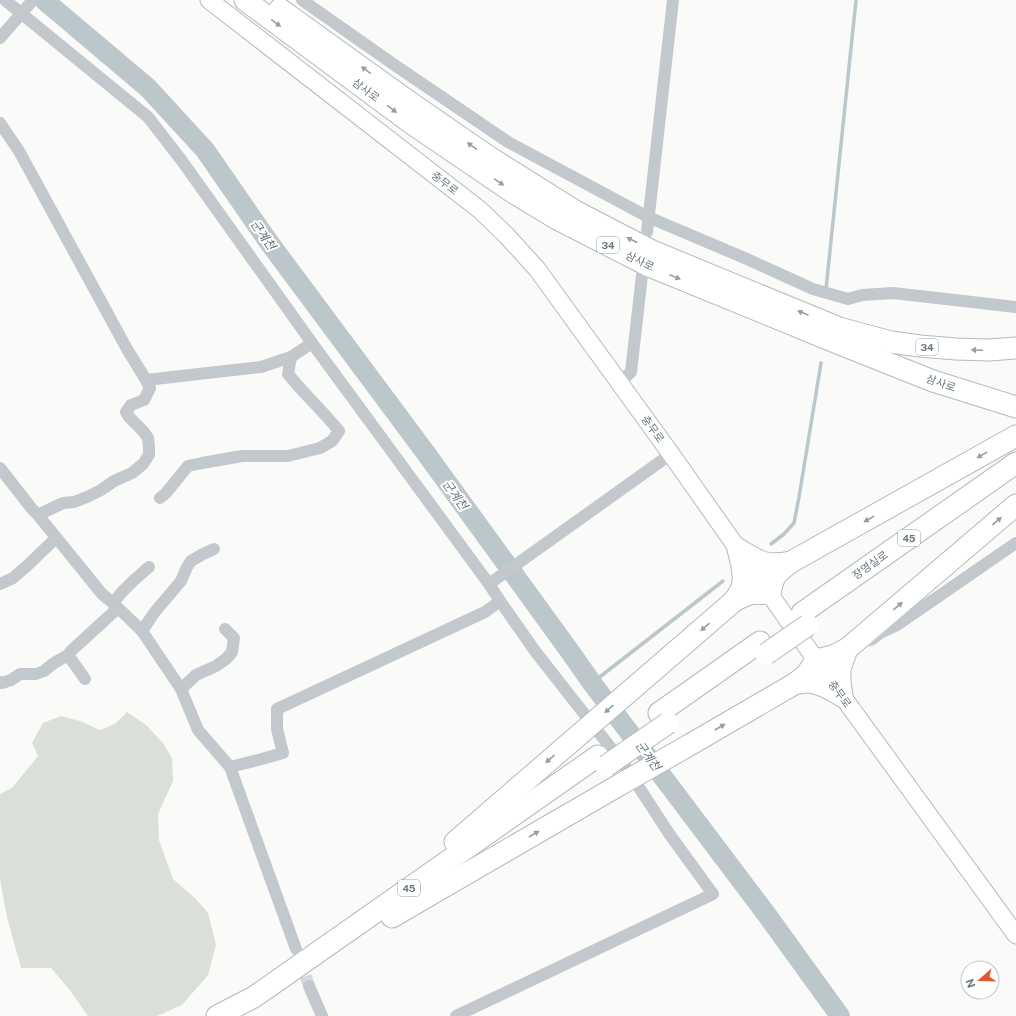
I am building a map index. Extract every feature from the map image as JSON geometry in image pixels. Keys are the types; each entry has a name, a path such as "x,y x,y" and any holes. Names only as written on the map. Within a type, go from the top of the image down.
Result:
{"highway":[{"name":"삼사로","path":"245,0 411,123 557,219 647,265 690,283 933,381 1016,407"},
{"name":"삼사로","path":"268,0 486,156 575,211 652,251 839,328 891,342 956,349 989,350 1016,348"},
{"path":"363,921 734,601 745,595 755,593 770,594 774,577 791,562 1016,436"},
{"name":"장영실로","path":"805,619 1016,463"},
{"name":"장영실로","path":"805,619 1016,479"},
{"path":"842,696 840,668 845,654 1016,505"},
{"path":"738,549 764,564 777,565 791,562"},
{"path":"734,601 741,591 743,583 743,570 738,549"},
{"name":"45","path":"217,1016 254,997 363,921 602,761 805,619"},
{"path":"392,916 796,683 807,674 816,660 845,654"},
{"path":"796,683 810,682 824,686 842,696"},
{"name":"45","path":"249,1016 392,916 602,761"}],"street":[{"path":"5,0 148,118 182,161 312,343 493,581 500,601 534,651 625,766 670,834 713,894 456,1016"},
{"path":"0,38 33,0"},
{"name":"충무로","path":"209,0 480,210 506,235 537,269 671,454 816,660 1016,935"},
{"path":"302,0 316,5 396,66 508,142 648,217 813,289 848,299 862,295 893,293 1016,307"},
{"path":"647,232 673,0"},
{"path":"0,123 19,150 127,349 150,388 144,400 131,405 126,412 148,438 150,447 149,455 143,464 132,473 114,481 94,493 74,502 63,503 38,515"},
{"path":"619,383 631,372 642,275"},
{"path":"146,380 261,367 291,357 312,343"},
{"path":"160,498 166,493 188,466 242,456 288,456 320,448 332,441 339,431 327,416 298,387 288,374 291,357"},
{"path":"493,581 671,454"},
{"path":"0,468 102,594 142,631 181,690 198,730 230,767 296,949"},
{"path":"0,584 13,578 56,538"},
{"path":"845,654 856,653 882,632 897,625 1016,543"},
{"path":"142,631 154,613 181,581 191,561 214,549"},
{"path":"0,682 2,683 11,680 20,674 36,674 44,671 68,655 70,651 116,606 133,581 149,567"},
{"path":"230,767 282,753 277,729 277,709 486,612 500,601"},
{"path":"181,690 196,675 216,666 232,652 234,638 225,629"},
{"path":"68,655 85,679"},
{"path":"309,986 322,1016"}],"shaded area":[{"path":"127,712 146,725 163,743 172,758 173,781 158,814 159,840 173,879 195,898 208,913 216,945 208,975 182,1005 157,1016 88,1016 69,989 51,968 21,968 7,917 0,879 0,794 12,788 38,756 32,743 43,723 61,716 80,721 100,730 115,724"}],"waterway":[{"name":"군계천","path":"44,0 148,88 205,150 268,241 425,452 592,683 767,915 840,1016"},
{"path":"826,289 856,0"},
{"path":"771,544 784,534 794,523 821,363"},
{"path":"592,683 723,581"}],"tunnel":[{"path":"300,959 309,986"}]}
